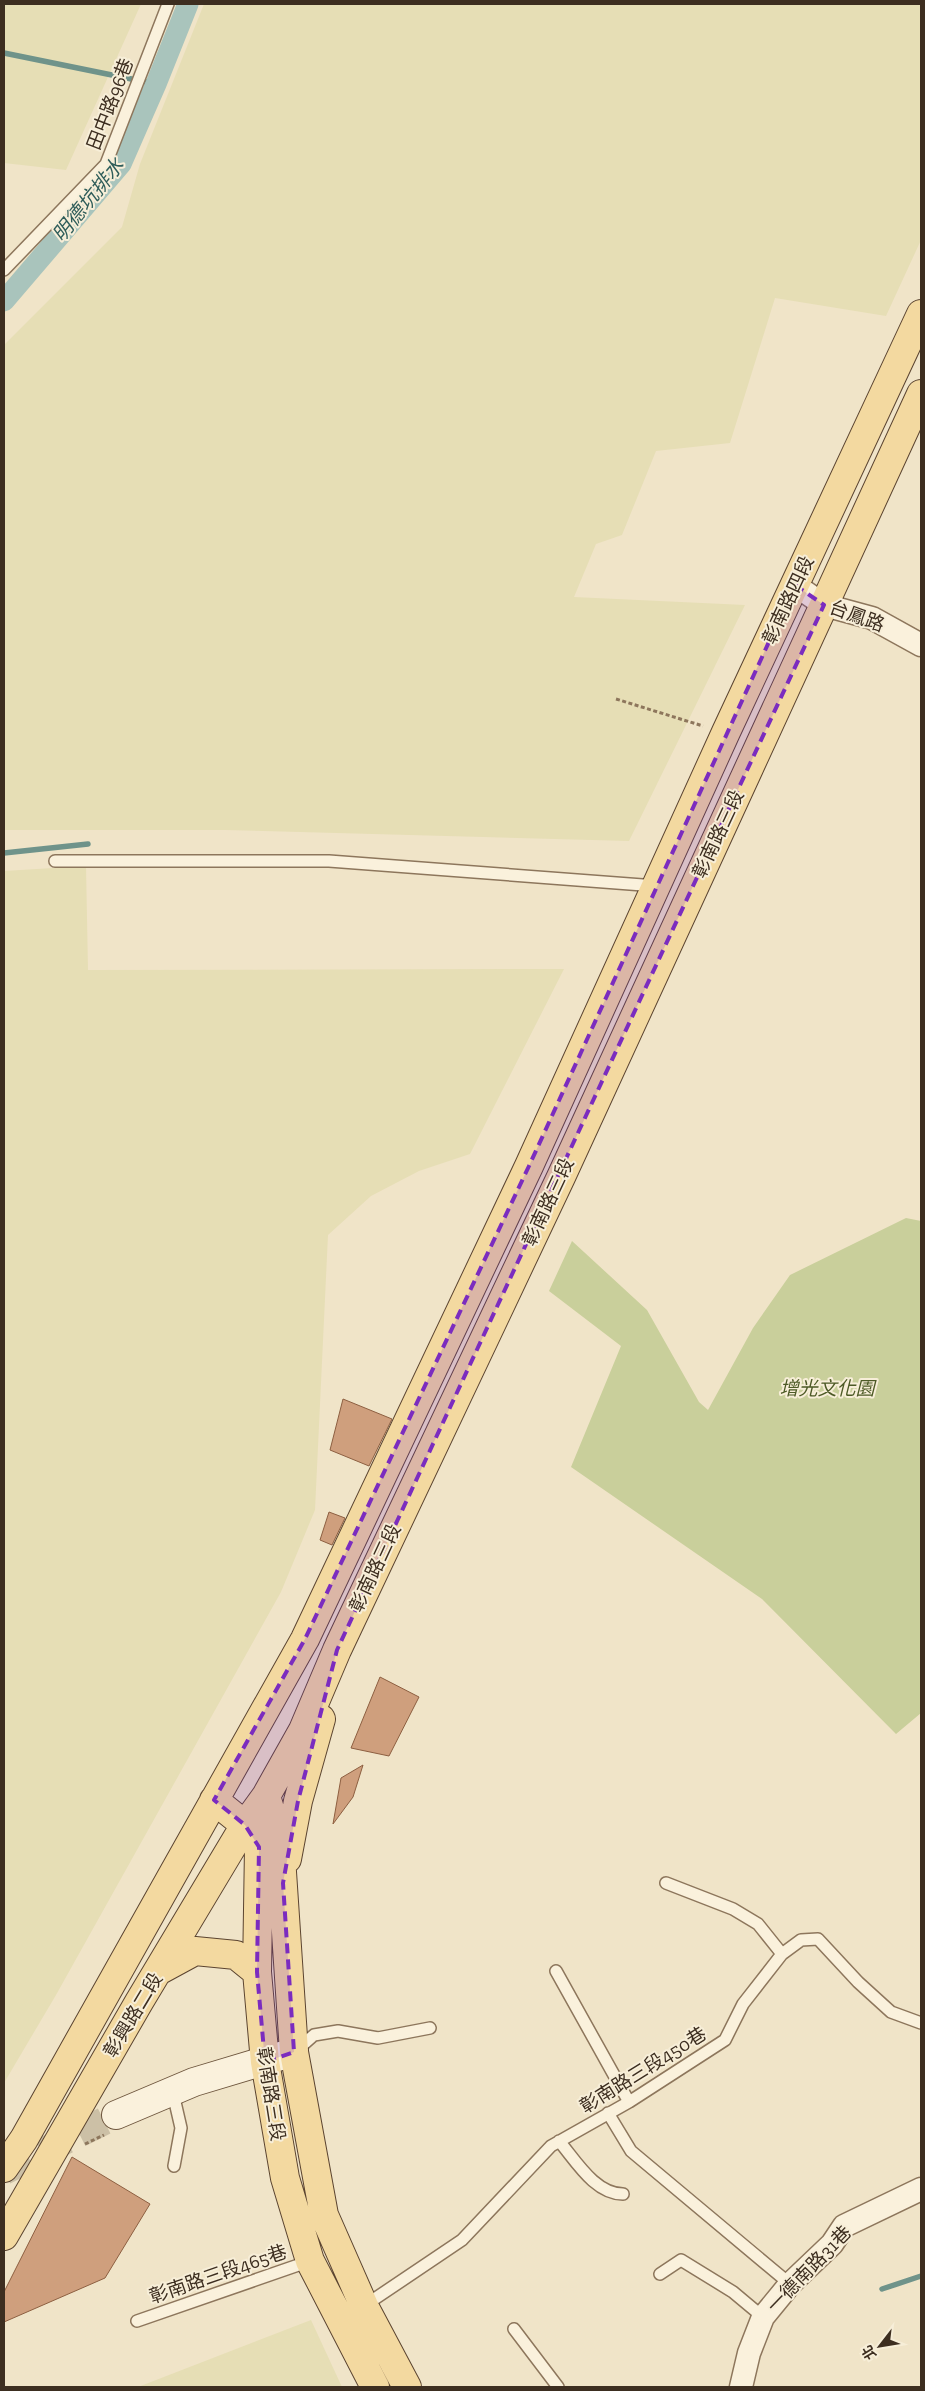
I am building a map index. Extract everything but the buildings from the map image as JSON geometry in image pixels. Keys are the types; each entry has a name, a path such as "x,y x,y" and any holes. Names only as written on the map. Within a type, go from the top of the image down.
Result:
{"main road":[{"name":"彰南路四段","path":"656,886 921,314"},
{"name":"彰南路四段","path":"824,605 921,394"},
{"name":"彰南路三段","path":"407,2387 364,2306 324,2215 294,2052 280,1842 266,1796 303,1730 337,1650 561,1177 824,605"},
{"name":"彰南路三段","path":"375,2387 310,2261 285,2178 265,2062 257,1972 259,1847 246,1825 214,1800 305,1639 529,1166 656,886"},
{"path":"283,1883 298,1801 325,1704 337,1650"},
{"path":"214,1800 266,1796"},
{"name":"彰興路二段","path":"4,2236 134,2011 246,1825 266,1796"},
{"name":"彰興路二段","path":"4,2168 24,2139 214,1800"},
{"path":"160,1970 195,1951 236,1954 257,1972"}],"street":[{"name":"台鳳路","path":"795,584 824,605 872,618 921,645"},
{"path":"114,2112 176,2089 294,2052"},
{"name":"一德南路31巷","path":"741,2387 748,2353 763,2317 790,2284 832,2244 844,2226 921,2189"}],"lane":[{"name":"田中路96巷","path":"4,270 106,164 168,4"},
{"path":"56,861 329,861 656,886"},
{"path":"666,1883 733,1909 758,1924 782,1954"},
{"name":"彰南路三段450巷","path":"364,2306 462,2240 551,2146 629,2102 726,2040 743,2004 782,1954 801,1940 818,1939 858,1982 891,2012 921,2023"},
{"path":"556,1971 629,2102"},
{"path":"294,2052 314,2035 338,2031 378,2038 430,2028"},
{"path":"174,2166 181,2128 175,2102 176,2089"},
{"path":"608,2113 631,2151 790,2284"},
{"path":"559,2141 590,2179 612,2194 623,2194"},
{"path":"660,2274 681,2260 733,2292 763,2317"},
{"name":"彰南路三段465巷","path":"137,2321 310,2261"},
{"path":"514,2329 558,2387"}],"path":[{"path":"616,699 726,732"}],"highlighted area":[{"path":"795,585 824,605 337,1650 298,1801 283,1883 294,2052 265,2062 257,1972 259,1847 245,1825 214,1800 305,1639 529,1166"}],"shaded area":[{"path":"4,4 141,4 66,170 4,163"},
{"path":"204,4 921,4 921,240 886,316 775,298 730,443 656,451 622,535 596,544 574,597 745,605 629,841 225,830 4,830 4,345 122,227 140,164"},
{"path":"86,866 88,970 564,969 470,1154 419,1171 371,1196 328,1235 315,1510 281,1592 56,1995 4,2083 4,871"},
{"path":"311,2320 342,2387 138,2387"}],"green space":[{"name":"增光文化園","path":"906,1218 921,1221 921,1713 896,1734 762,1599 571,1467 621,1346 549,1291 572,1241 647,1310 699,1402 708,1410 753,1328 790,1275"}],"waterway":[{"name":"明德坑排水","path":"4,301 121,164 188,4"},
{"path":"4,53 156,84"},
{"path":"4,853 88,844"},
{"path":"882,2289 921,2276"}],"tunnel":[{"path":"4,2171 116,2115"}]}
